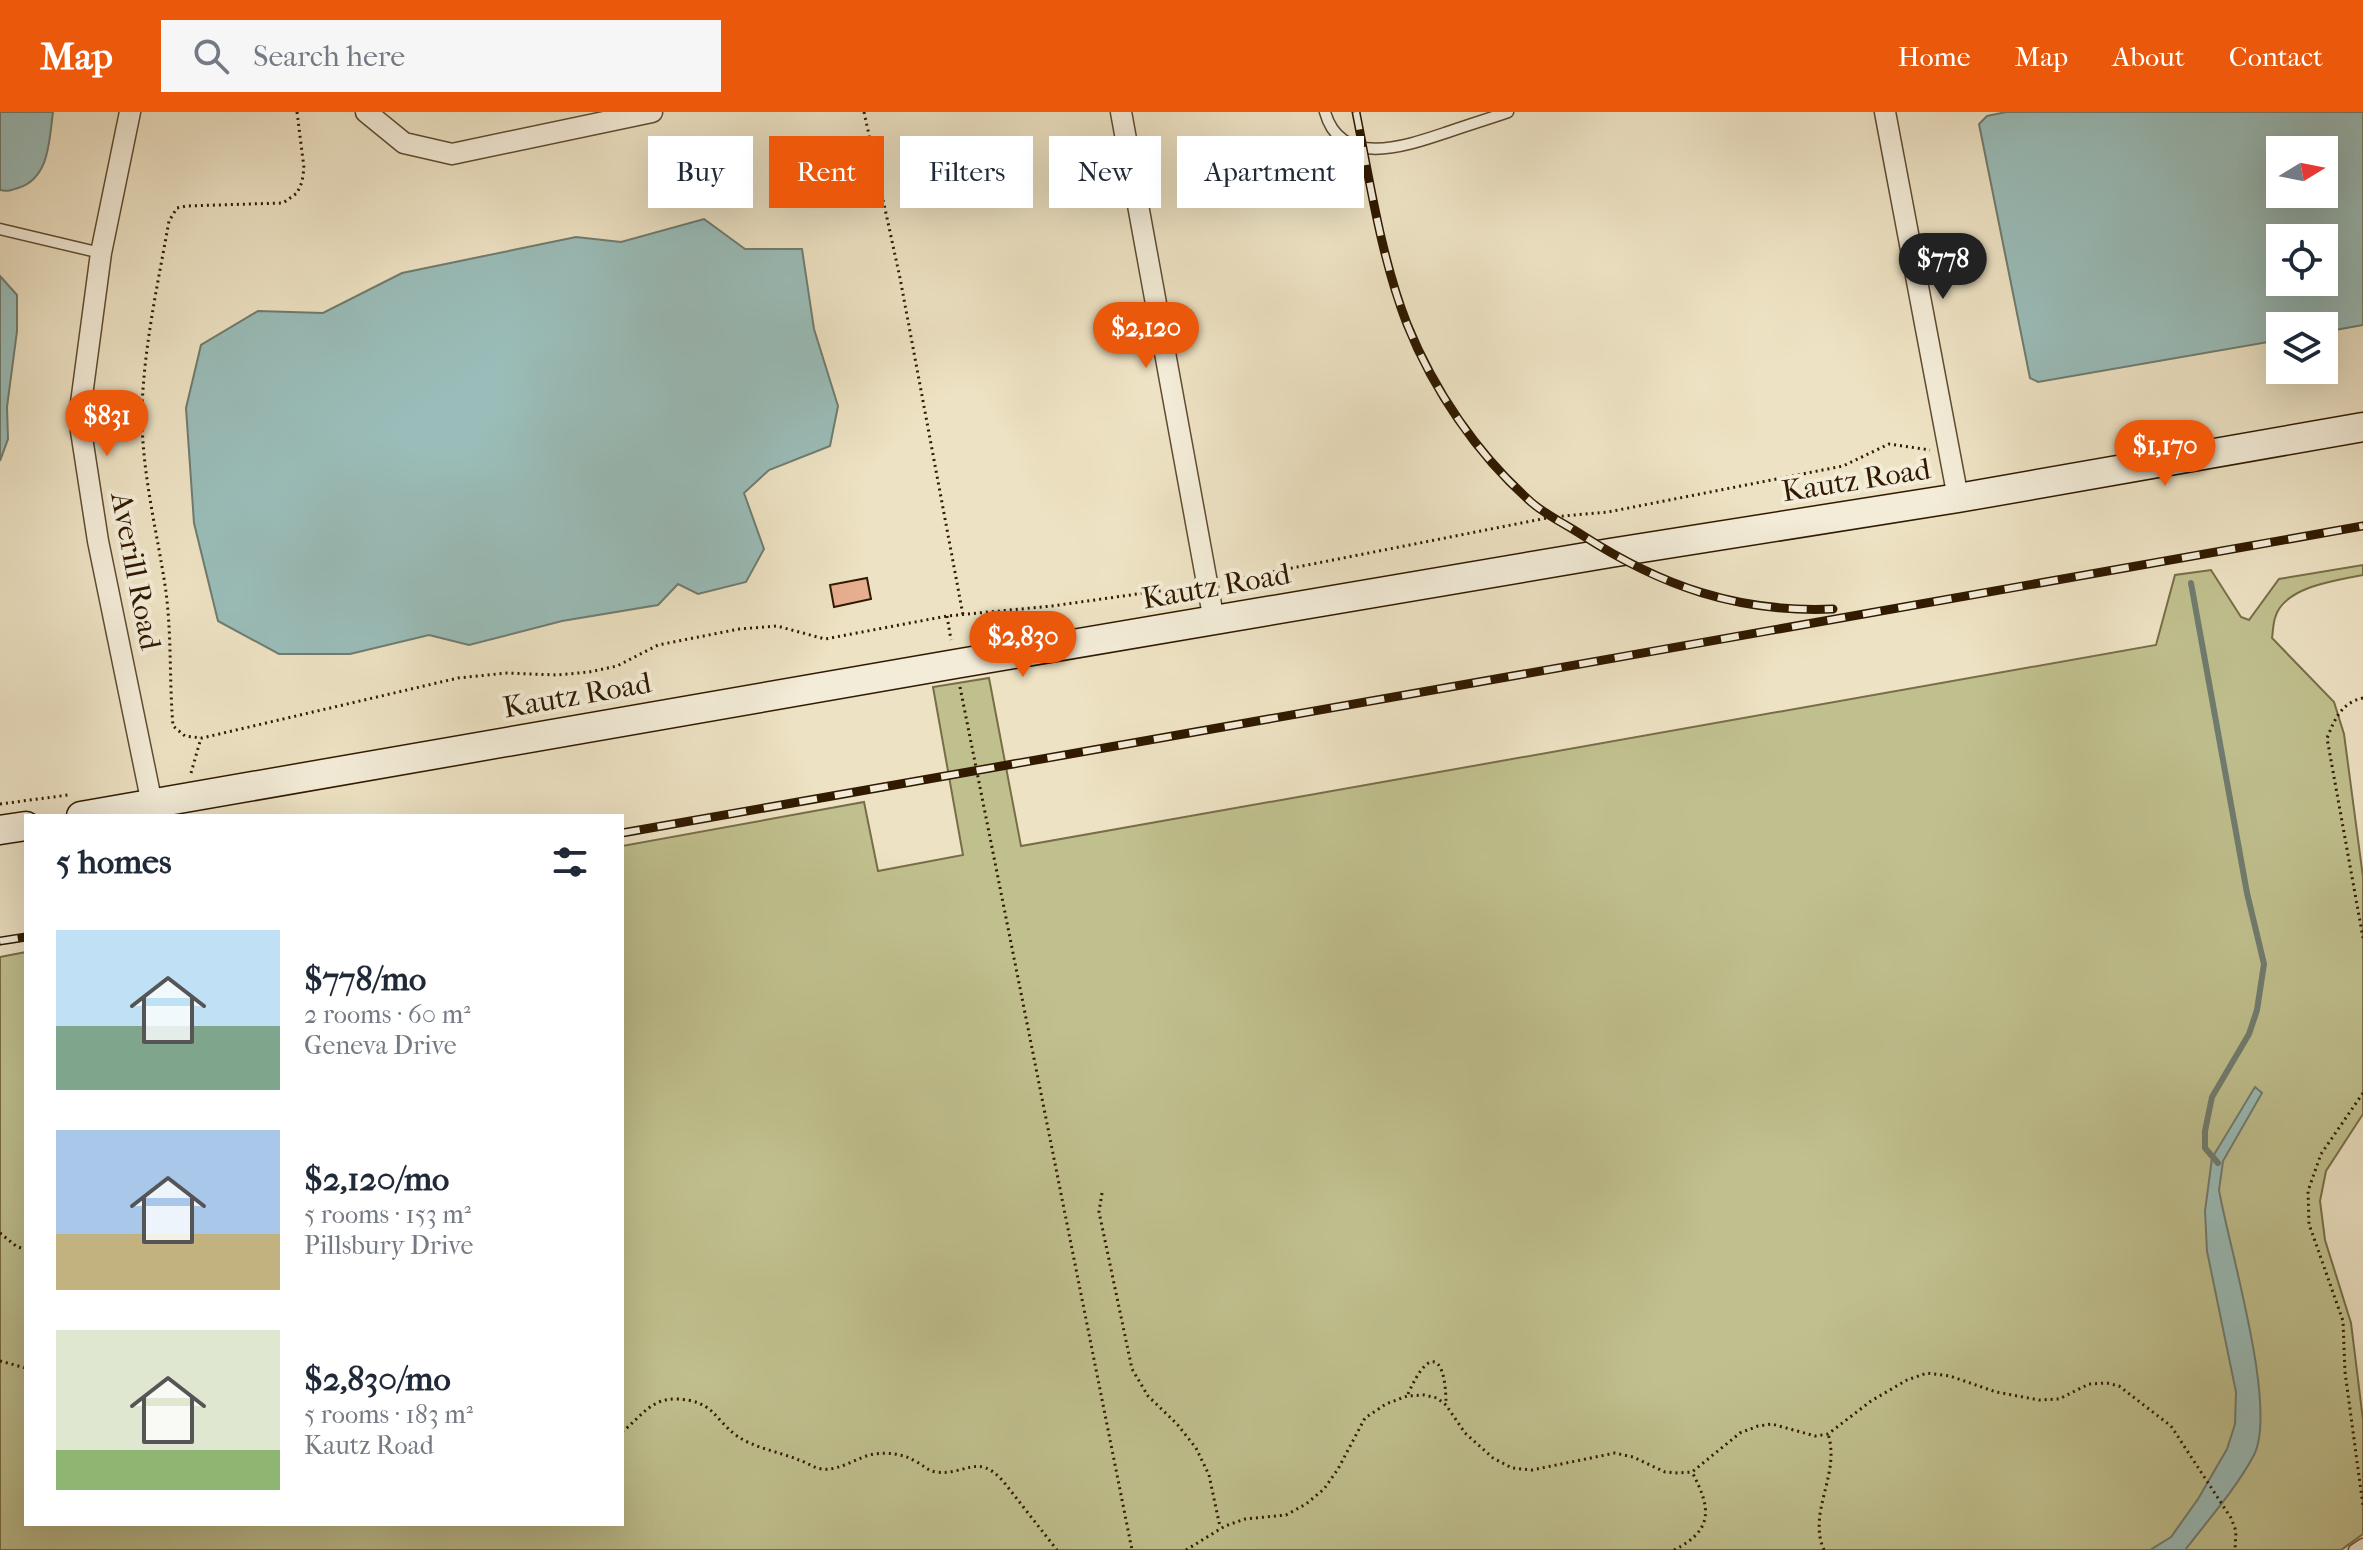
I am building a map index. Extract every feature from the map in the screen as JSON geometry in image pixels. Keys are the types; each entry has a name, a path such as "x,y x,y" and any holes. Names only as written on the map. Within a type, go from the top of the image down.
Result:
{"street":[{"name":"Averill Road","path":"130,112 101,253 79,418 98,541 152,804"},
{"path":"366,112 404,143 452,154 652,112"},
{"path":"1121,112 1214,621"},
{"path":"1885,112 1958,498"},
{"name":"Kautz Road","path":"93,814 955,664 1610,553 1958,498 2363,427"},
{"path":"0,830 24,826"}],"lane":[{"path":"1325,112 1331,128 1344,141 1380,149 1395,148 1508,112"},
{"path":"0,229 101,253"},
{"path":"2354,1550 2363,1544"}],"path":[{"path":"297,112 304,168 297,193 283,203 177,208 169,221 150,323 143,431 171,643 173,726 185,736 202,738 392,692 483,674 589,672 617,666 658,645 739,629 777,626 825,639 947,616 1052,606 1208,584 1552,517 1608,512 1843,466 1889,444 1950,453"},
{"path":"864,112 900,278 963,615"},
{"path":"947,616 1132,1550"},
{"path":"2363,698 2338,713 2327,738 2363,938"},
{"path":"2363,1093 2321,1154 2308,1191 2309,1224 2343,1321 2345,1372 2363,1506"},
{"path":"1102,1193 1099,1212 1132,1369 1148,1396 1196,1448 1209,1475 1220,1529"},
{"path":"0,1233 24,1249"},
{"path":"0,1361 24,1367"},
{"path":"1407,1396 1417,1374 1425,1365 1436,1363 1443,1369 1446,1405"},
{"path":"1186,1550 1220,1529 1245,1519 1286,1515 1306,1504 1324,1489 1338,1469 1365,1418 1386,1404 1407,1396 1437,1398 1446,1405 1465,1433 1493,1458 1512,1468 1532,1470 1615,1453 1633,1457 1665,1472 1692,1472 1740,1433 1758,1426 1772,1424 1815,1436 1828,1434 1871,1401 1907,1380 1927,1373 1950,1376 1996,1392 2039,1400 2059,1399 2089,1384 2107,1383 2127,1391 2171,1426 2231,1518 2236,1531 2235,1550"},
{"path":"624,1430 646,1409 660,1401 676,1399 694,1401 712,1409 739,1437 821,1469 886,1453 901,1454 929,1471 939,1473 975,1465 985,1466 995,1471 1057,1550"},
{"path":"1824,1550 1818,1535 1819,1516 1832,1461 1828,1434"},
{"path":"1674,1550 1696,1537 1706,1515 1705,1500 1692,1472"}],"green space":[{"path":"2363,565 2363,575 2312,587 2288,599 2275,618 2272,638 2334,702 2344,734 2363,877 2363,1114 2326,1171 2320,1201 2325,1240 2351,1323 2363,1420 2363,1534 2341,1550 0,1550 0,957 24,952 24,1526 624,1526 624,846 864,802 878,871 963,855 933,687 989,678 1021,846 2156,645 2175,575 2211,570 2241,617 2249,620 2279,579"}],"water":[{"path":"0,112 53,112 49,146 42,167 29,183 7,191 0,190"},
{"path":"2006,112 2363,112 2363,325 2338,329 2338,312 2266,312 2266,342 2038,382 2030,378 1979,124 1987,116"},
{"path":"704,219 745,249 802,249 814,329 838,406 830,446 769,470 744,493 764,549 746,582 698,594 678,584 658,605 562,621 469,645 429,635 350,654 279,654 218,621 194,523 186,408 201,345 258,311 323,313 402,273 576,237 621,242"},
{"path":"0,276 17,295 17,331 7,407 8,439 0,461"},
{"path":"2255,1087 2262,1093 2223,1161 2219,1190 2256,1365 2260,1432 2247,1468 2185,1550 2150,1550 2171,1537 2198,1499 2227,1449 2235,1424 2236,1392 2207,1251 2205,1211 2212,1158"}],"building":[{"path":"867,578 871,599 834,607 830,585"}],"waterway":[{"path":"2191,583 2247,893 2264,964 2257,1010 2249,1034 2212,1097 2205,1148 2218,1163"}],"railway":[{"path":"1356,112 1383,246 1407,324 1430,373 1459,420 1511,483 1549,515 1641,569 1671,582 1733,601 1798,609 1833,609"},
{"path":"624,833 2363,526"},
{"path":"0,941 24,937"}]}
